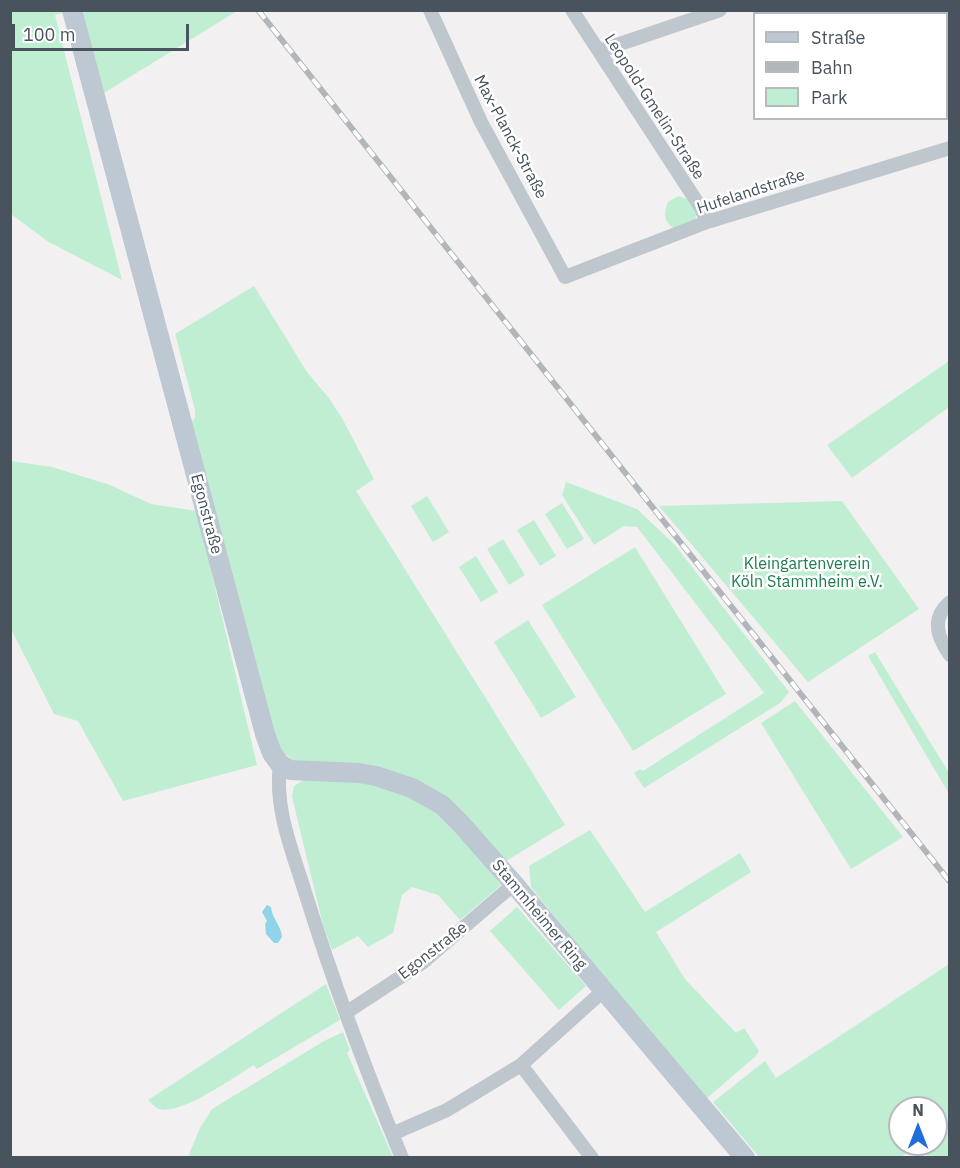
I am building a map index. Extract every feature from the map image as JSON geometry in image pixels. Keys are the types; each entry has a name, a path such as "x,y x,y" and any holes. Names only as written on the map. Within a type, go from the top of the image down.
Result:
{"street":[{"name":"Egonstraße","path":"72,10 265,734 272,753 280,764 278,779 283,819 328,966 402,1158"},
{"name":"Max-Planck-Straße","path":"430,10 481,122 565,277"},
{"name":"Leopold-Gmelin-Straße","path":"572,10 701,208 707,222"},
{"path":"599,51 720,10"},
{"name":"Hufelandstraße","path":"565,277 707,222 950,148"},
{"path":"950,602 938,615 937,624 941,641 950,655"},
{"name":"Stammheimer Ring","path":"280,764 290,770 359,773 376,776 412,788 442,805 514,884 745,1158"},
{"name":"Egonstraße","path":"347,1012 422,963 514,884"},
{"path":"392,1134 447,1110 521,1065 603,991"},
{"path":"521,1065 592,1158"}],"green space":[{"path":"11,11 71,11 55,15 122,280 47,241 11,214"},
{"path":"77,11 237,11 99,96"},
{"path":"678,196 690,200 696,214 695,220 676,229 667,221 665,210 668,202"},
{"path":"254,286 307,372 342,418 374,479 356,491 565,825 506,861 424,786 295,762 282,751 272,737 188,425 195,418 195,410 175,334"},
{"path":"949,361 949,407 852,478 827,445"},
{"path":"11,461 52,467 110,485 151,504 197,511 257,765 123,801 78,721 54,714 11,629"},
{"path":"566,482 637,509 675,545 789,692 780,703 644,788 634,773 640,769 643,771 764,693 637,527 624,526 594,545 562,495"},
{"path":"427,496 449,532 433,542 411,506"},
{"name":"Kleingartenverein Köln Stammheim e.V.","path":"842,501 919,609 808,682 659,506"},
{"path":"562,503 584,539 567,549 545,514"},
{"path":"534,520 556,556 540,566 517,530"},
{"path":"503,539 525,575 509,585 487,549"},
{"path":"635,547 726,694 633,751 542,605"},
{"path":"476,556 498,592 481,602 459,567"},
{"path":"528,620 576,697 541,718 494,642"},
{"path":"875,652 949,773 949,794 868,656"},
{"path":"795,701 903,837 851,869 761,723"},
{"path":"307,778 370,782 425,802 467,843 501,885 460,920 438,895 412,887 402,895 393,933 368,947 358,936 332,950 323,925 292,797 294,786"},
{"path":"590,830 645,912 740,853 751,872 656,932 685,979 736,1033 744,1028 759,1051 707,1098 606,980 531,887 529,866"},
{"path":"517,907 586,986 559,1010 490,931"},
{"path":"949,964 949,1157 927,1156 948,1156 948,1096 888,1096 888,1156 902,1156 901,1157 759,1157 713,1102 765,1061 776,1078"},
{"path":"326,984 340,1020 257,1069 254,1065 194,1101 169,1109 159,1109 148,1100"},
{"path":"343,1032 350,1050 347,1053 393,1157 188,1157 200,1128 212,1109 324,1041"}],"water":[{"path":"267,905 271,907 281,933 282,937 278,943 274,943 266,934 267,921 262,912"}],"railway":[{"path":"258,10 950,882"}]}
